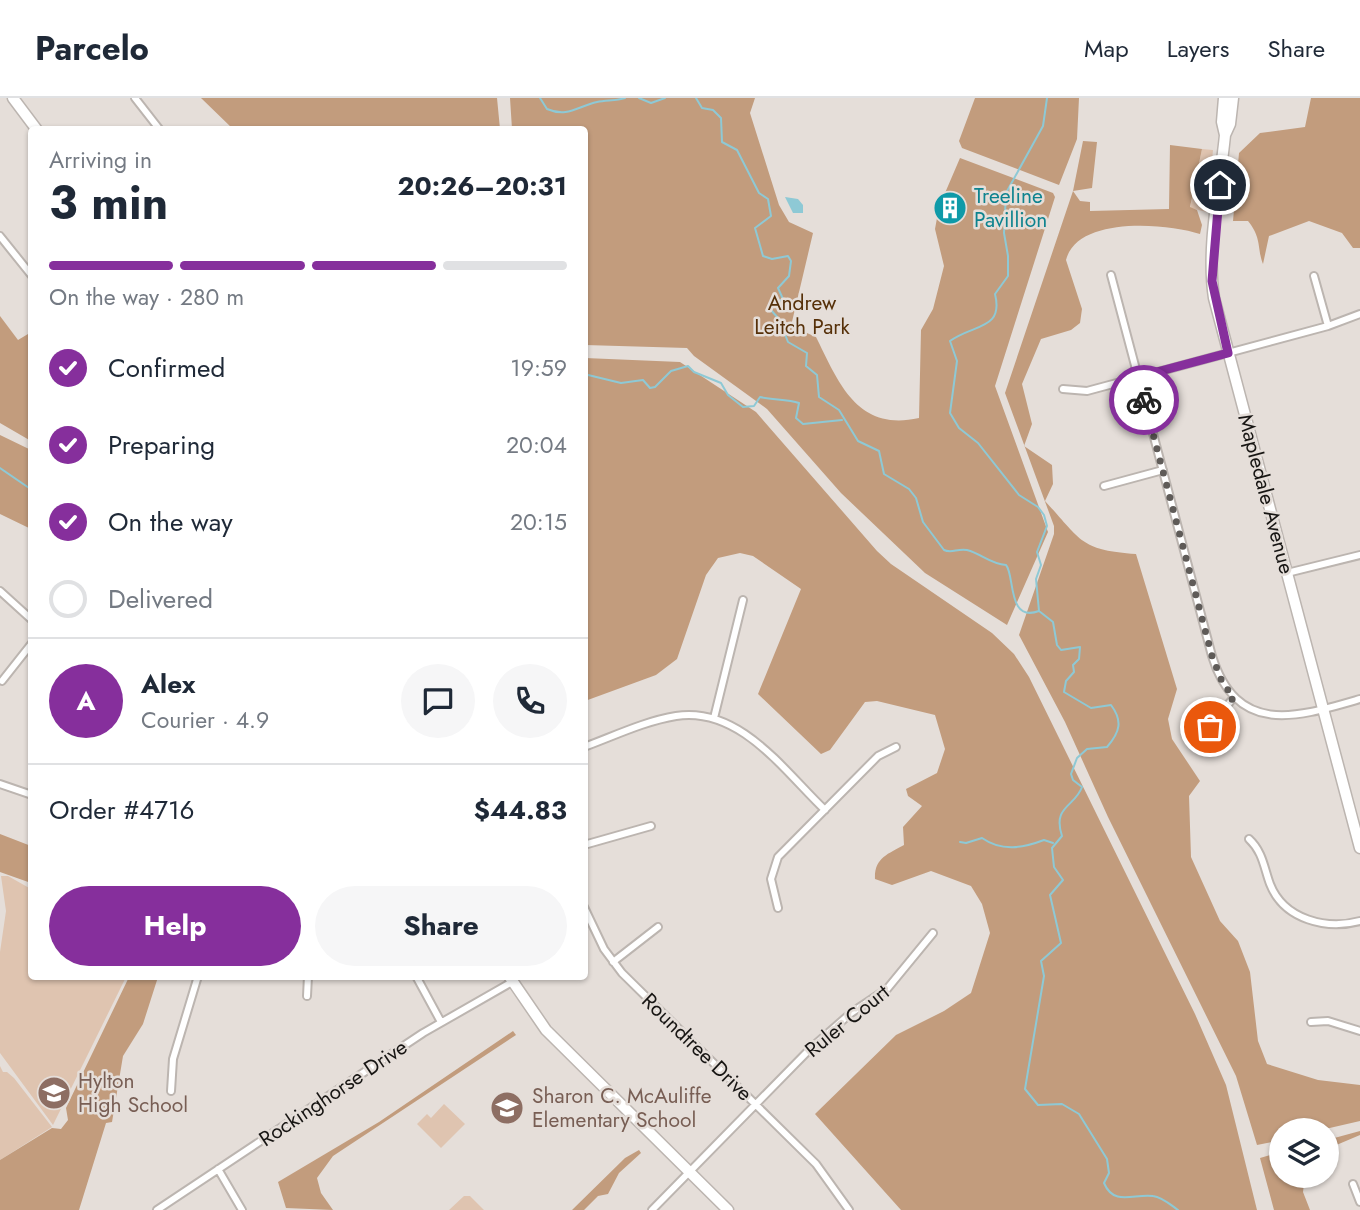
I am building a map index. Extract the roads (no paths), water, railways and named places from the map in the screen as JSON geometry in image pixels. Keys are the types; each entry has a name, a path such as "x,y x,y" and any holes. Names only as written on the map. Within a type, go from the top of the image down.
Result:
{"street":[{"path":"13,98 34,126"},
{"path":"135,98 157,126"},
{"name":"Mapledale Avenue","path":"1224,98 1222,122 1225,135 1212,281 1228,353 1323,709 1355,811 1360,848"},
{"name":"Mapledale Avenue","path":"1225,135 1230,124 1233,98"},
{"path":"0,236 28,271"},
{"path":"1111,275 1214,663 1223,684 1234,697 1254,710 1275,716 1296,716 1360,699"},
{"path":"1314,276 1328,326"},
{"path":"1063,389 1087,391 1328,326 1360,314"},
{"path":"1104,486 1163,470"},
{"path":"1287,573 1360,555"},
{"path":"0,591 28,616"},
{"path":"714,718 743,600"},
{"path":"2,681 28,648"},
{"path":"1210,727 1234,697"},
{"path":"588,746 675,716 714,718 746,734 825,810"},
{"path":"778,908 771,883 775,862 877,756 896,747"},
{"path":"0,784 28,794"},
{"path":"588,844 651,826"},
{"path":"1249,839 1261,854 1275,894 1292,911 1326,925 1360,921"},
{"name":"Roundtree Drive","path":"588,915 613,962 816,1164 849,1210"},
{"path":"613,962 658,926"},
{"name":"Ruler Court","path":"652,1210 834,1027 897,979 933,933"},
{"path":"172,1091 173,1059 197,980"},
{"path":"307,996 308,980"},
{"path":"418,980 441,1022"},
{"name":"Rockinghorse Drive","path":"157,1210 441,1022 509,980"},
{"path":"512,980 546,1030 728,1210"},
{"path":"1311,1022 1328,1021 1360,1031"},
{"path":"218,1169 242,1210"},
{"path":"1353,1184 1360,1202"}],"water":[{"path":"785,197 798,199 803,205 803,213 793,213"}],"waterway":[{"path":"540,98 547,109 561,112 625,98"},
{"path":"639,98 651,103 665,98"},
{"path":"696,98 702,108 713,110 721,118 722,142 737,150 759,193 768,199 771,216 755,228 763,256 772,259 788,256 791,261 789,276 778,288 783,299 770,306 770,309 779,319 788,342 807,353 806,366 817,375 819,397 839,410 858,441 879,451 884,474 909,489 916,498 923,522 944,550 967,550 1006,565 1014,596 1022,610 1029,613 1039,611 1053,622 1057,645 1061,650 1080,647 1079,659 1073,665 1074,672 1066,681 1064,692 1091,708 1111,705 1117,716 1117,731 1107,747 1087,749 1077,758 1071,774 1073,780 1082,787 1062,813 1062,836 1052,848 1054,867 1063,880 1050,895 1061,943 1041,961 1044,976 1025,1089 1038,1105 1062,1104 1079,1114 1107,1159 1109,1173 1104,1183 1113,1195 1156,1197 1178,1210"},
{"path":"1039,611 1036,579 1041,565 1037,552 1047,526 1044,515 1038,507 1019,495 978,443 959,428 950,413 957,361 950,341 984,325 995,314 995,294 1008,276 1004,233 1006,193 1043,126 1047,98"},
{"path":"588,375 621,383 643,380 650,388 655,387 671,371 688,366 694,372 721,383 728,395 743,407 754,406 760,397 785,400 799,403 796,418 803,424 842,420"},
{"path":"0,468 28,487"},
{"path":"960,842 982,838 1005,847 1044,840 1053,843"}],"place":[{"name":"Treeline Pavillion","path":"950,208"},
{"name":"Hylton High School","path":"54,1093"},
{"name":"Sharon C. McAuliffe Elementary School","path":"507,1108"}],"park label":[{"name":"Andrew Leitch Park","path":"802,315"}]}
